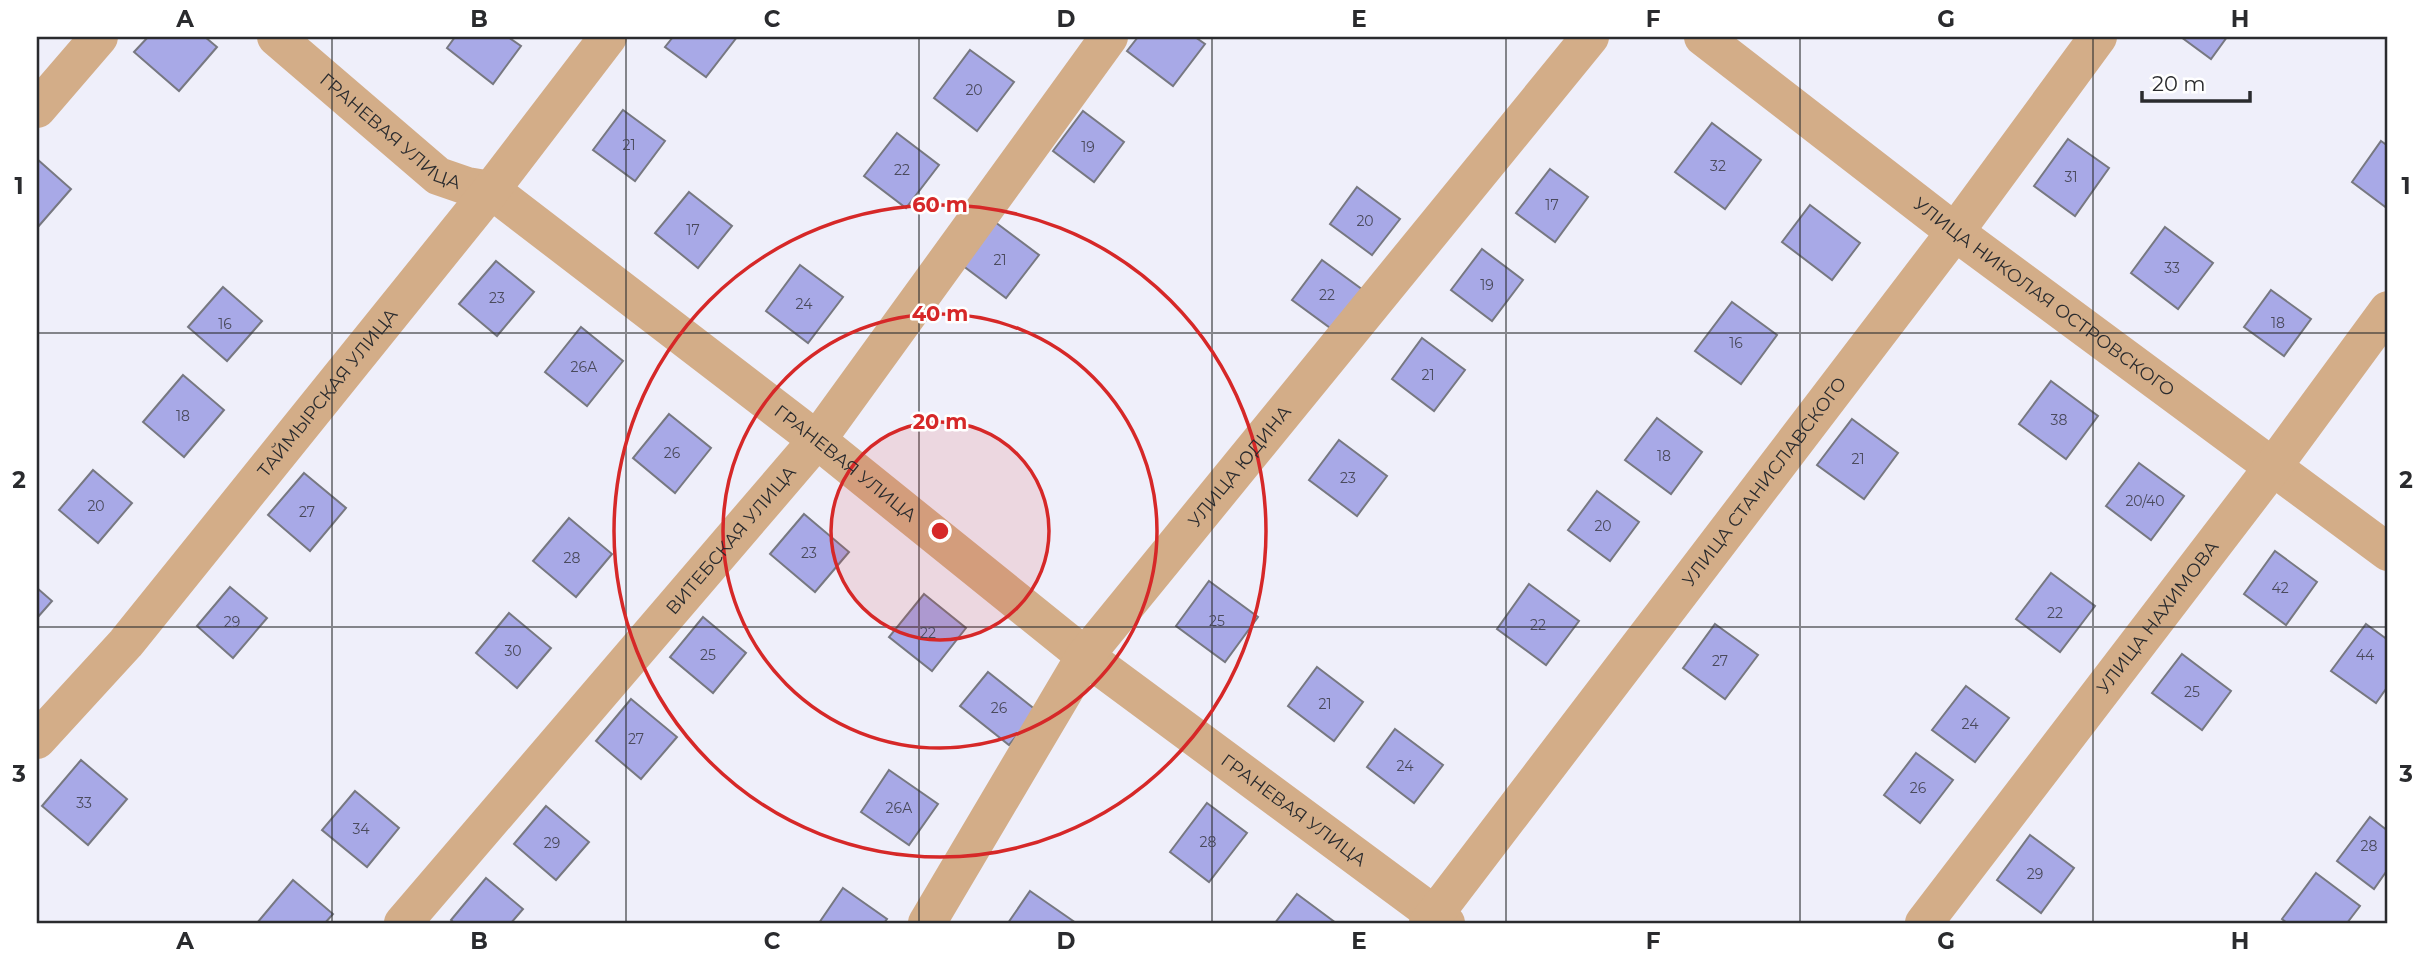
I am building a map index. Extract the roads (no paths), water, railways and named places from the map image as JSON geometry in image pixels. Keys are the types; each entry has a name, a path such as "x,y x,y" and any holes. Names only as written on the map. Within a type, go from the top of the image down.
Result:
{"street":[{"path":"37,109 99,37"},
{"name":"ГРАНЕВАЯ УЛИЦА","path":"276,37 438,176 491,191 817,440 1085,656 1436,920"},
{"name":"ТАЙМЫРСКАЯ УЛИЦА","path":"37,740 127,643 491,191 608,37"},
{"name":"ВИТЕБСКАЯ УЛИЦА","path":"402,923 817,440 1109,37"},
{"name":"УЛИЦА ЮДИНА","path":"927,923 1085,656 1590,37"},
{"name":"УЛИЦА НИКОЛАЯ ОСТРОВСКОГО","path":"1703,37 1955,232 2388,552"},
{"name":"УЛИЦА СТАНИСЛАВСКОГО","path":"1436,920 1955,232 2098,37"},
{"name":"УЛИЦА НАХИМОВА","path":"1924,923 2272,468 2388,310"}]}
